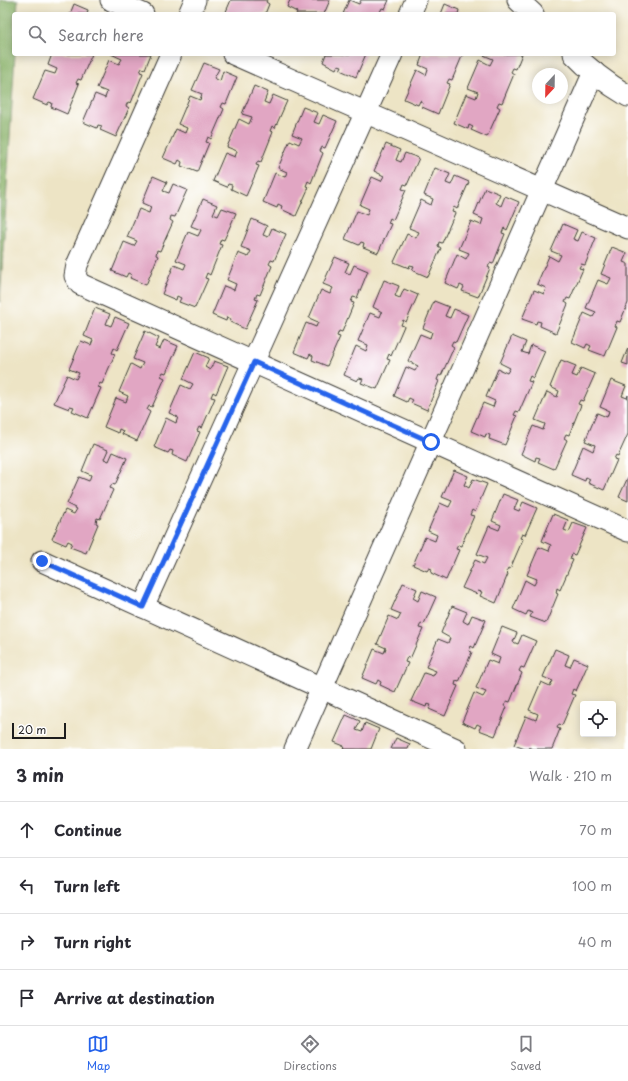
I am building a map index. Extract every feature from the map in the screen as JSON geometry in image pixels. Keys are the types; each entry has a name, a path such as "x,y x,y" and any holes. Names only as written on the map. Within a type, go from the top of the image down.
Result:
{"street":[{"path":"111,0 138,12"},
{"path":"190,12 195,0"},
{"path":"411,12 416,0"},
{"path":"518,0 531,12"},
{"path":"170,56 77,265 75,276 80,284 628,531"},
{"path":"238,56 628,228"},
{"path":"143,607 391,56"},
{"path":"576,56 608,84 628,96"},
{"path":"295,749 594,72"},
{"path":"42,561 456,749"}],"green space":[{"path":"0,0 18,0 17,12 12,12 12,56 15,56 0,302"}],"building":[{"path":"231,0 267,0 266,2 269,4 266,12 226,12"},
{"path":"290,0 330,0 325,12 297,12 287,7"},
{"path":"349,0 359,4 361,0 389,0 385,9 382,8 380,12 344,12"},
{"path":"74,4 88,10 88,12 71,12"},
{"path":"445,4 459,10 458,12 442,12"},
{"path":"51,56 91,56 81,80 78,79 76,83 79,84 67,114 51,107 52,103 49,102 47,105 33,99 45,71 55,74 57,69 48,65"},
{"path":"115,56 150,56 145,69 142,68 140,72 143,73 131,103 128,102 126,106 129,108 116,137 100,130 102,126 98,125 97,128 83,122 95,94 105,98 107,92 97,88 109,60 119,64 122,59"},
{"path":"325,56 365,56 356,77 340,70 342,66 338,65 336,69 323,62"},
{"path":"422,56 462,56 452,80 449,79 447,83 450,84 438,114 422,107 423,103 420,101 418,105 404,99 417,70 426,75 428,69 419,65"},
{"path":"486,56 521,56 516,69 513,68 511,72 514,74 502,103 499,102 497,106 500,108 487,137 471,130 473,127 469,125 468,129 454,123 466,94 476,98 478,92 468,88 480,60 490,65 493,59"},
{"path":"204,63 219,69 214,78 220,81 223,71 237,77 226,104 223,103 221,107 224,109 211,139 208,137 206,142 209,143 197,172 181,166 182,162 179,160 177,164 163,158 176,129 185,133 187,128 178,124 190,96 200,100 202,94 192,90"},
{"path":"254,86 268,92 264,102 269,104 273,95 287,101 275,128 272,126 270,131 273,132 261,162 258,161 256,165 259,166 246,196 231,189 232,185 228,184 227,187 213,181 225,153 235,157 237,151 227,147 239,119 249,124 252,117 242,114"},
{"path":"303,107 318,113 314,122 319,124 323,115 337,121 325,148 322,147 320,151 323,153 311,183 308,181 306,186 309,187 296,216 281,209 282,206 278,204 277,208 263,202 275,173 285,177 287,172 278,168 290,140 299,144 302,138 292,134"},
{"path":"386,144 400,150 396,160 401,162 405,153 419,158 407,185 404,184 402,189 406,190 393,220 390,218 388,223 391,224 378,253 363,247 364,243 361,242 359,245 345,239 357,211 367,215 369,209 360,205 372,177 381,181 384,176 374,171"},
{"path":"435,168 450,174 446,183 451,185 455,176 469,182 457,209 454,207 452,212 455,213 442,243 439,242 438,246 441,248 428,277 412,270 414,266 410,265 409,268 394,262 407,234 416,238 419,232 409,228 421,200 431,205 433,199 424,195"},
{"path":"153,176 167,182 163,191 169,193 173,184 187,190 175,217 171,216 170,220 173,222 160,251 157,250 156,255 158,256 146,285 130,278 132,275 128,273 126,277 112,271 124,242 134,246 137,241 127,237 139,209 149,213 151,207 142,203"},
{"path":"485,188 500,194 496,203 501,206 505,196 519,202 507,230 504,228 502,233 505,234 493,264 490,263 488,267 490,268 478,297 462,291 464,287 460,285 458,289 445,283 457,254 466,259 469,253 459,249 471,221 481,225 483,219 474,215"},
{"path":"203,199 217,205 213,214 218,216 222,208 236,213 224,240 221,239 219,244 222,245 210,275 207,273 205,278 208,279 195,308 179,302 181,298 177,296 176,300 162,294 174,265 184,269 186,264 176,260 188,232 198,236 201,230 191,226"},
{"path":"252,219 267,226 263,235 268,237 272,228 286,234 274,261 271,260 269,264 272,266 260,295 257,294 255,299 258,300 245,329 230,322 231,319 227,317 226,321 212,315 224,286 234,290 236,284 227,280 238,253 248,257 251,251 241,247"},
{"path":"563,224 577,230 573,239 578,241 582,232 596,238 585,265 581,264 579,268 583,269 570,299 567,298 565,302 568,304 556,333 540,326 541,322 537,321 536,324 522,319 534,290 544,294 546,288 537,284 549,256 558,261 561,255 551,251"},
{"path":"612,247 627,253 623,262 628,264 628,303 620,322 617,321 615,326 617,327 605,356 589,350 591,346 587,344 585,348 572,342 584,313 593,317 596,312 586,308 598,280 608,284 611,278 601,274"},
{"path":"335,257 349,263 345,272 350,274 354,265 368,271 357,298 353,297 351,302 354,303 342,332 339,331 337,336 340,337 327,366 312,360 313,356 310,354 308,358 294,352 306,323 316,327 318,322 309,318 321,290 330,294 333,288 323,284"},
{"path":"384,280 399,286 395,296 400,298 404,289 418,295 406,322 403,320 401,325 404,326 391,356 389,354 387,359 390,360 377,389 361,383 363,379 359,378 357,381 344,375 356,346 366,351 368,345 358,341 370,313 380,317 382,312 373,307"},
{"path":"434,301 449,307 445,316 450,318 454,309 468,315 456,342 453,341 451,345 454,347 441,376 439,375 437,380 439,381 427,410 411,403 413,400 409,398 407,402 394,396 406,367 415,371 418,366 408,361 420,334 430,338 432,332 423,328"},
{"path":"95,308 110,314 106,324 111,326 115,317 129,323 117,350 114,348 112,353 115,354 102,384 100,383 98,387 101,388 88,418 72,411 74,407 70,406 69,409 54,403 67,375 76,379 79,373 69,369 81,341 91,345 93,340 84,336"},
{"path":"145,331 159,338 155,347 160,349 164,340 178,346 166,373 163,372 161,376 165,378 152,407 149,406 147,410 150,412 137,441 122,434 123,431 119,429 118,433 104,427 116,398 126,402 128,396 119,392 131,364 140,369 143,363 133,359"},
{"path":"512,336 526,342 522,352 528,354 531,345 545,351 533,378 530,376 528,381 532,382 519,412 516,411 514,415 517,416 505,445 489,439 490,435 486,434 485,437 471,431 483,403 493,407 495,401 486,397 498,369 507,373 510,368 500,363"},
{"path":"628,348 628,365 622,363"},
{"path":"195,352 209,358 205,367 210,370 214,361 228,366 216,394 213,392 211,397 215,398 202,428 199,427 197,431 200,432 187,462 172,455 173,451 170,450 168,453 154,447 166,418 176,423 178,417 169,413 181,385 190,389 193,384 183,379"},
{"path":"561,360 576,366 572,375 577,377 581,368 595,374 583,401 580,400 578,404 581,405 569,435 566,434 564,438 567,440 554,469 538,462 540,458 536,457 535,461 521,454 533,426 543,430 545,424 535,420 547,392 557,397 559,391 550,387"},
{"path":"611,380 626,386 622,396 627,398 628,395 628,434 618,456 616,455 614,459 617,460 604,490 588,483 590,479 586,477 585,481 571,475 583,446 593,451 595,445 585,441 597,413 607,417 609,411 600,407"},
{"path":"93,444 108,450 104,459 109,461 113,452 127,458 115,485 112,484 110,488 113,490 100,519 97,518 96,523 98,524 86,553 70,547 72,543 68,541 66,545 52,539 65,510 74,514 77,509 67,504 79,477 89,481 91,475 82,471"},
{"path":"454,470 468,476 464,485 469,488 473,479 487,484 475,512 472,510 470,515 474,516 461,546 458,545 456,549 459,550 446,580 431,573 432,569 429,568 427,571 413,565 425,537 435,541 437,535 428,531 440,503 449,507 452,501 442,497"},
{"path":"628,477 628,501 619,497"},
{"path":"503,494 518,500 514,509 519,511 523,502 537,508 525,535 522,534 520,538 523,539 510,569 508,568 506,572 508,574 496,603 480,596 482,592 478,591 477,594 462,588 475,560 484,564 487,558 477,554 489,526 499,530 501,525 492,521"},
{"path":"553,514 568,520 564,530 569,532 573,523 587,528 575,555 572,554 570,559 573,560 560,590 557,588 556,593 558,594 546,623 530,617 532,613 528,611 526,615 513,609 525,580 534,585 537,579 527,575 539,547 549,551 551,545 542,541"},
{"path":"403,583 417,589 413,598 418,601 422,591 436,597 424,624 421,623 419,628 423,629 410,659 407,657 405,662 408,663 395,692 380,685 381,682 378,680 376,684 362,678 374,649 384,653 386,648 377,644 389,616 398,620 401,614 391,610"},
{"path":"452,606 467,612 463,621 468,624 472,615 486,620 474,648 471,646 469,651 472,652 459,682 456,681 455,685 458,686 445,716 429,709 431,705 427,704 426,707 411,701 424,673 433,676 436,671 426,667 438,639 448,643 450,638 441,633"},
{"path":"502,627 517,633 513,642 518,644 522,635 536,641 524,668 521,667 519,671 522,673 510,702 507,701 504,706 507,707 495,736 479,730 481,726 477,724 475,728 462,722 474,693 483,697 486,692 476,688 488,660 498,664 500,658 491,654"},
{"path":"555,649 569,655 565,665 570,667 574,658 588,664 576,691 573,689 571,694 575,695 562,725 559,724 557,728 560,729 552,749 533,749 530,747 529,749 525,749 514,745 526,716 536,720 538,714 529,710 541,682 550,686 553,681 543,677"},
{"path":"346,715 360,721 356,730 362,732 365,723 379,729 371,749 343,749 344,746 334,742"},
{"path":"396,738 410,744 408,749 391,749"}],"route":[{"path":"42,561 143,607 254,362 431,442"}]}
